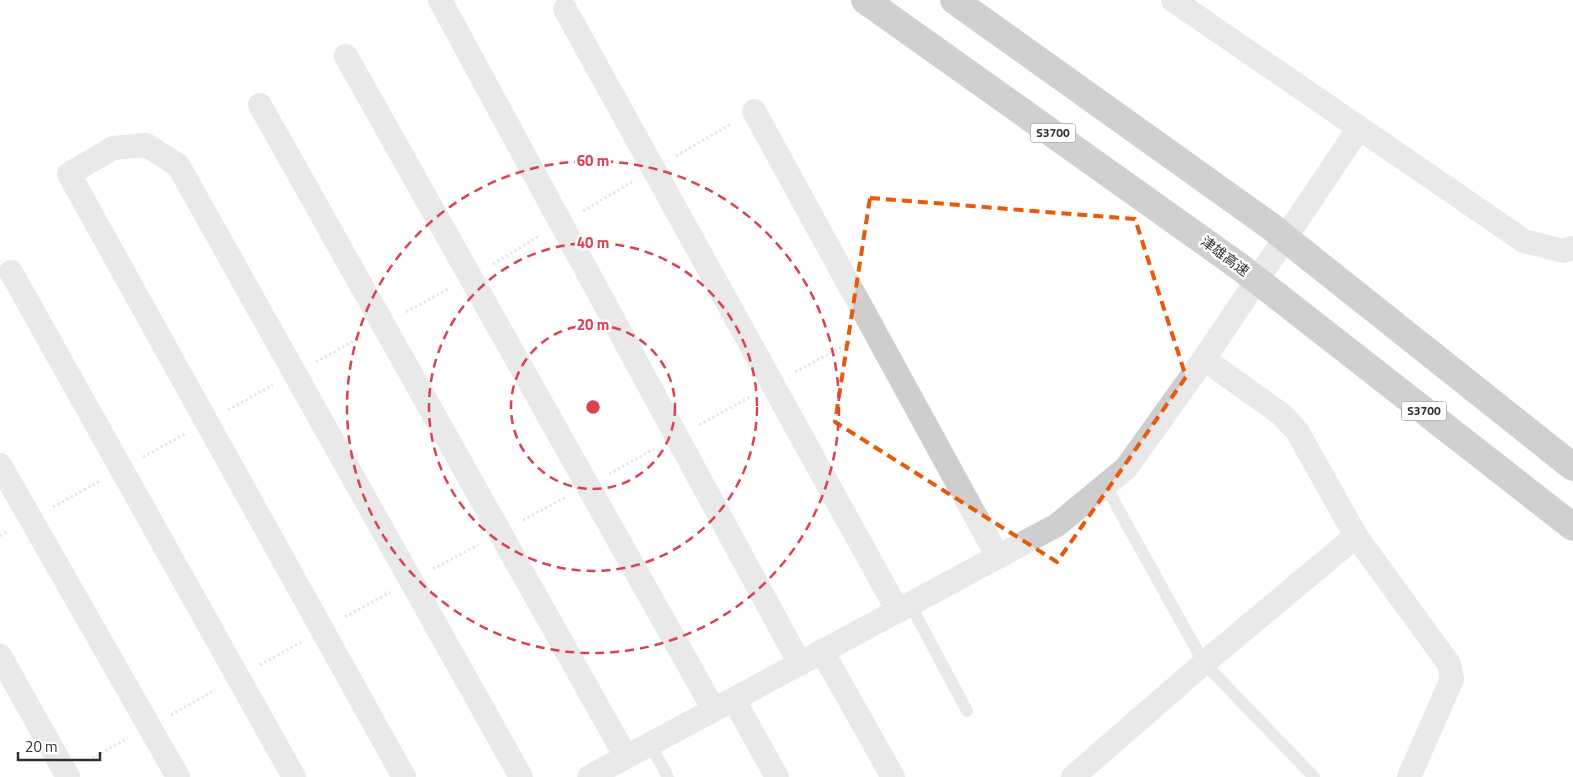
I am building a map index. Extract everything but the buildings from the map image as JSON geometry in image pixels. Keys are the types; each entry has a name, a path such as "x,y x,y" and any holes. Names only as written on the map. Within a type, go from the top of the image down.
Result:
{"highway":[{"name":"津雄高速","path":"865,0 1240,267 1573,527"},
{"path":"954,0 1269,224 1573,467"}],"street":[{"path":"440,0 800,664"},
{"path":"1173,0 1524,241 1563,251 1573,248"},
{"path":"565,10 772,384 904,608"},
{"path":"346,56 587,485 724,705 777,777"},
{"path":"260,105 626,757"},
{"path":"754,111 998,557"},
{"path":"589,777 1057,525 1126,468 1204,359 1359,128"},
{"path":"404,777 69,174 113,148 146,145 178,164 521,777"},
{"path":"11,272 294,777"},
{"path":"1204,359 1281,414 1297,431 1356,536 1449,664 1452,679 1409,777"},
{"path":"0,465 178,777"},
{"path":"1073,777 1204,663 1356,536"},
{"path":"822,652 893,777"},
{"path":"0,656 67,775"}],"lane":[{"path":"1105,485 1204,663 1314,777"},
{"path":"904,608 967,711"},
{"path":"650,744 668,777"}],"path":[{"path":"67,775 322,630 874,330"}],"highlighted area":[{"path":"870,198 1135,219 1186,377 1057,562 835,422"}]}
